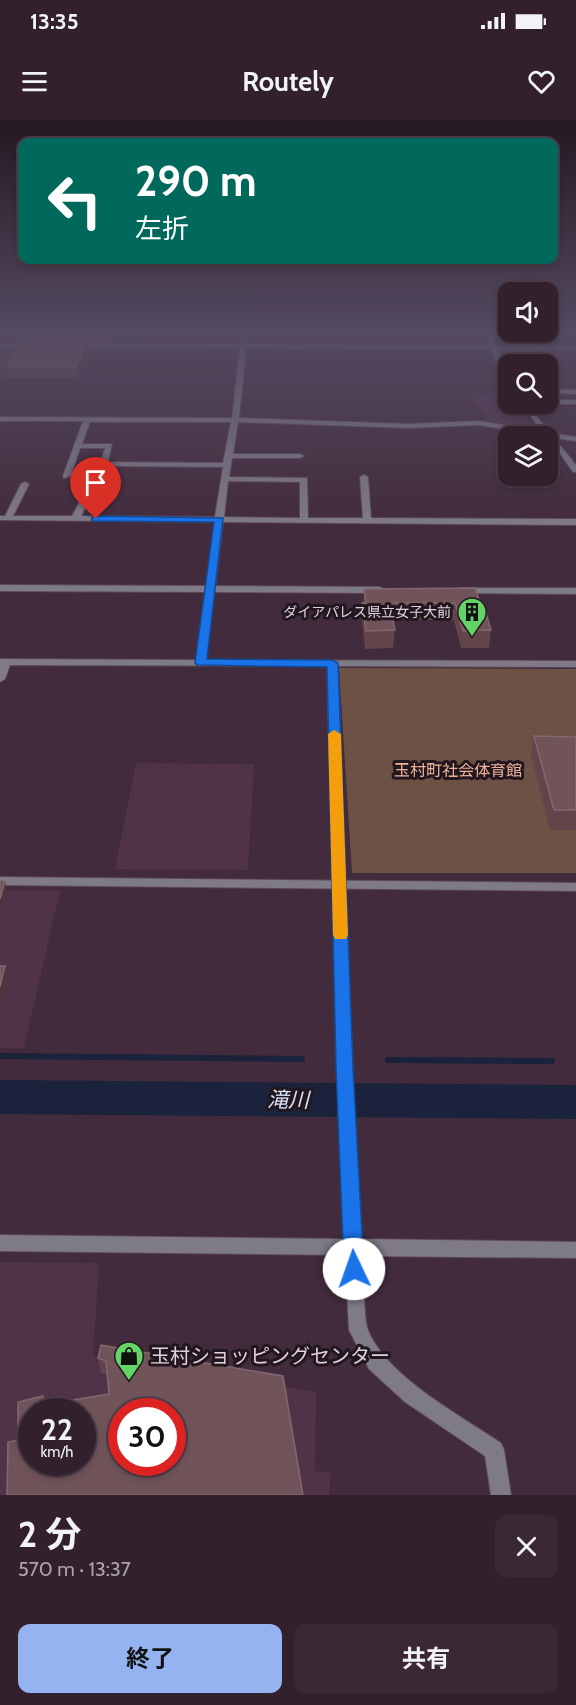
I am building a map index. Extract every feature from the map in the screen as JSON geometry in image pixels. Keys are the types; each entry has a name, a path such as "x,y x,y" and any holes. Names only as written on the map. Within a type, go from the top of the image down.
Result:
{"street":[{"path":"201,663 224,479 237,397"},
{"path":"558,402 576,402"},
{"path":"532,414 541,426"},
{"path":"0,419 235,420 408,426 480,423 498,426"},
{"path":"67,476 87,419"},
{"path":"558,437 576,440"},
{"path":"75,519 104,464 109,446 77,446"},
{"path":"558,448 576,470"},
{"path":"104,464 300,456"},
{"path":"364,477 367,522"},
{"path":"224,479 304,480 304,521"},
{"path":"24,484 4,518 576,522"},
{"path":"0,588 387,590"},
{"path":"446,590 576,591"},
{"path":"0,679 3,662 576,664"},
{"path":"332,663 345,1077 358,1330 376,1362 412,1395 494,1450 501,1495"},
{"path":"0,880 576,887"},
{"path":"0,1243 576,1250"}],"shaded area":[{"path":"470,397 498,397 498,414 524,414 533,426 508,426 485,422 486,418"},
{"path":"136,763 254,764 248,870 115,869"},
{"path":"0,890 60,891 24,1048 0,1048"},
{"name":"玉村ショッピングセンター","path":"0,1262 99,1263 93,1356 201,1371 316,1392 315,1471 331,1472 329,1495 0,1495"}],"green space":[{"name":"玉村町社会体育館","path":"339,668 576,669 576,873 352,873"}],"building":[{"path":"475,588 480,603 483,603 491,630 463,631 455,603 390,603 395,630 366,631 362,603 366,603 364,589"},
{"path":"534,736 576,737 576,810 554,810"},
{"path":"0,881 5,881 0,899"},
{"path":"0,966 5,966 0,987"},
{"path":"101,1345 283,1376 303,1495 7,1495 8,1442 18,1440 18,1476 96,1476 96,1398 85,1398 109,1394 106,1361 98,1358"}],"waterway":[{"path":"0,1056 302,1059"},
{"path":"388,1060 552,1061"},
{"name":"滝川","path":"0,1097 576,1102"}],"slow traffic":[{"path":"334,734 340,935"}],"place":[{"name":"ダイアパレス県立女子大前","path":"472,638"},
{"name":"玉村ショッピングセンター","path":"129,1382"}],"route":[{"path":"96,519 219,520 201,663 332,663 344,1068 354,1269"}]}
